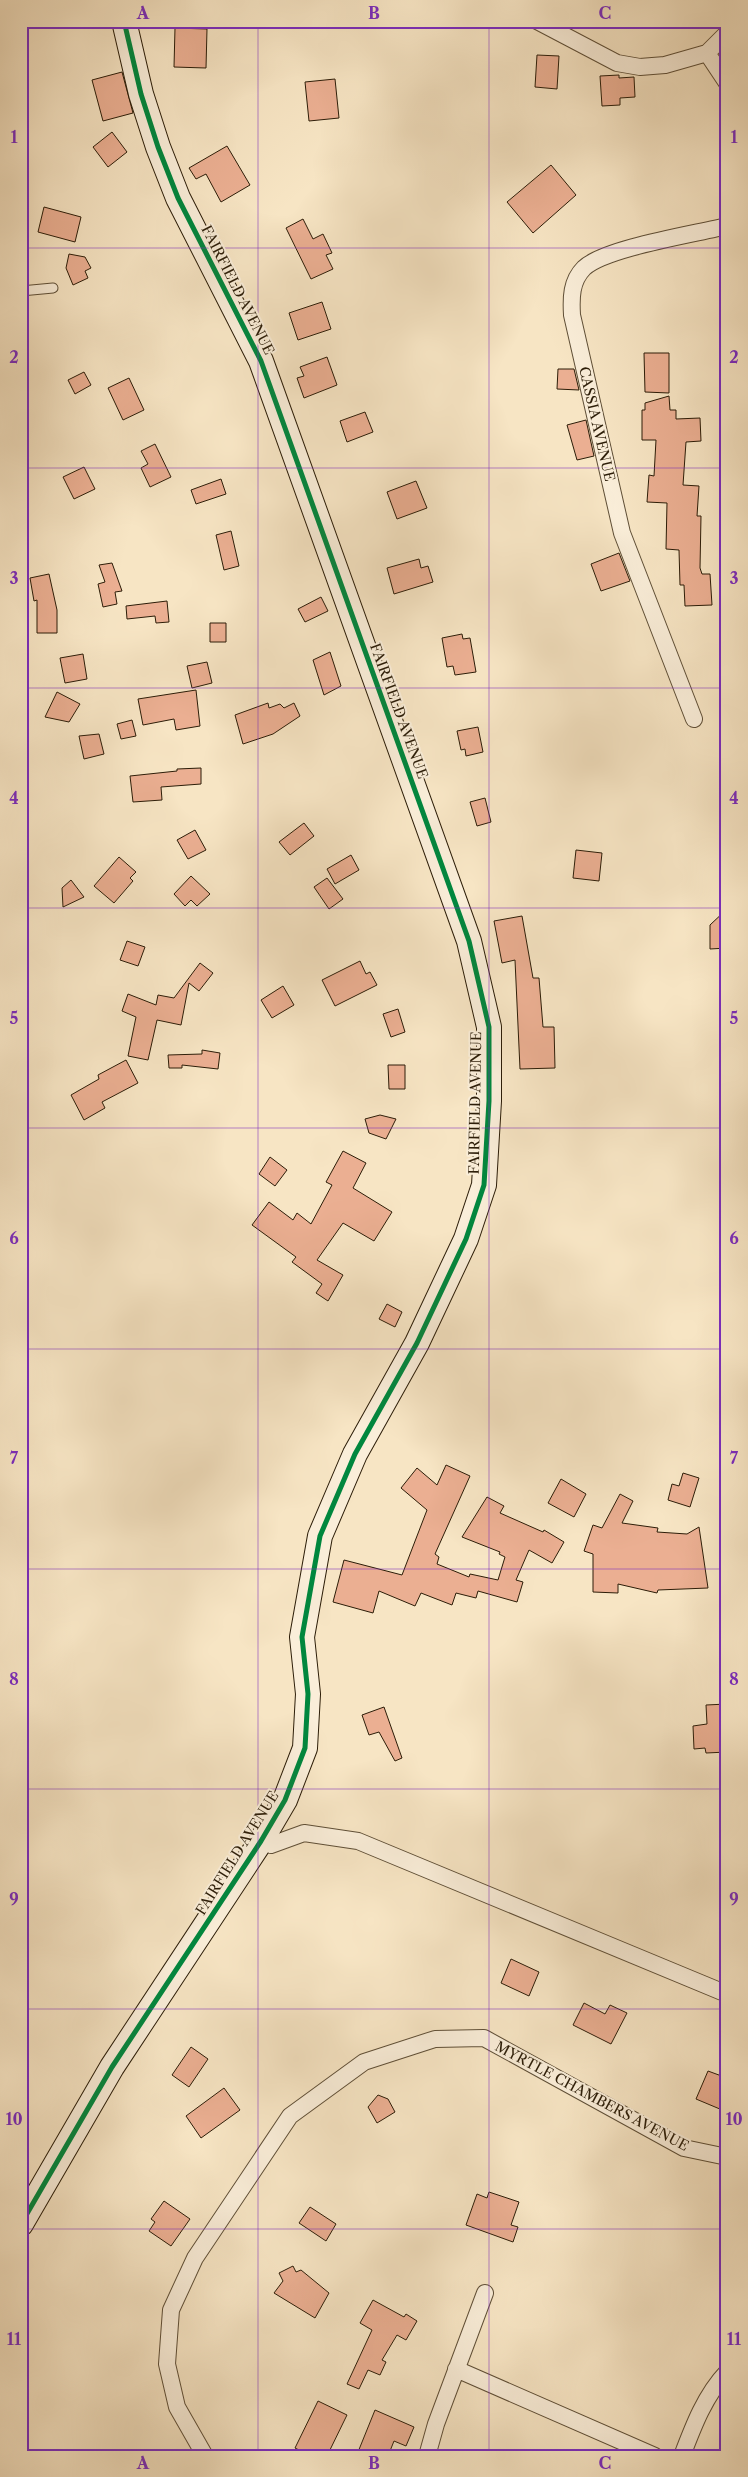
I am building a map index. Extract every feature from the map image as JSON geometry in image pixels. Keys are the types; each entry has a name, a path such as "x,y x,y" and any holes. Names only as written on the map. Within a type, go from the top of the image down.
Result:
{"street":[{"name":"FAIRFIELD AVENUE","path":"21,2224 112,2067 261,1841 284,1800 305,1748 308,1694 302,1637 320,1536 355,1454 416,1343 466,1238 484,1185 489,1027 469,942 262,361 178,198 141,94 124,21"},
{"path":"537,21 617,63 640,67 665,65 707,53 727,33"},
{"path":"707,53 727,83"},
{"name":"CASSIA AVENUE","path":"694,719 622,533 572,315 571,298 574,282 584,269 596,259 649,244 727,226"},
{"path":"261,1841 272,1845 304,1833 358,1842 727,1994"},
{"name":"MYRTLE CHAMBERS AVENUE","path":"205,2456 177,2407 167,2364 171,2310 195,2258 290,2116 364,2062 435,2039 484,2038 684,2148 727,2157"},
{"path":"427,2456 484,2292"},
{"path":"456,2369 655,2456"},
{"path":"682,2456 693,2427 716,2384 727,2372"}],"lane":[{"path":"21,291 53,288"}],"building":[{"path":"175,28 207,29 206,68 174,67"},
{"path":"537,55 559,56 557,89 535,87"},
{"path":"122,72 133,113 103,121 92,80"},
{"path":"619,75 619,78 634,77 635,97 620,98 620,105 602,106 600,76"},
{"path":"335,79 339,118 309,121 305,82"},
{"path":"112,132 127,152 108,167 93,147"},
{"path":"227,146 250,185 221,202 206,174 196,179 189,168"},
{"path":"551,165 576,195 533,233 507,202"},
{"path":"44,207 81,217 75,242 38,232"},
{"path":"303,219 313,239 323,234 332,253 326,255 333,269 311,279 286,228"},
{"path":"69,254 85,257 91,268 85,271 88,278 73,285 66,268"},
{"path":"322,302 331,329 298,340 289,313"},
{"path":"644,353 669,353 669,393 645,392"},
{"path":"327,357 337,385 304,398 297,378 304,376 300,367"},
{"path":"558,369 574,369 579,390 557,389"},
{"path":"84,372 91,385 75,394 68,380"},
{"path":"129,378 144,410 123,420 108,388"},
{"path":"669,396 670,410 676,410 676,419 700,418 701,441 686,442 683,485 699,486 697,516 701,516 700,568 702,574 710,574 712,605 685,606 684,585 680,585 679,550 666,549 667,503 647,502 649,475 654,476 656,440 642,440 642,410 645,410 645,403"},
{"path":"365,412 373,432 347,442 340,421"},
{"path":"586,420 594,456 577,460 567,425"},
{"path":"155,444 171,477 150,487 141,468 148,464 141,451"},
{"path":"84,467 95,489 74,499 63,477"},
{"path":"221,479 226,494 196,504 191,490"},
{"path":"416,481 427,508 397,519 387,492"},
{"path":"231,531 239,566 224,570 216,535"},
{"path":"619,553 630,581 601,591 591,564"},
{"path":"419,559 421,568 428,566 433,582 394,594 387,568"},
{"path":"112,563 122,591 115,592 117,604 103,607 98,584 105,582 99,565"},
{"path":"49,574 57,610 57,633 37,633 37,600 34,601 30,578"},
{"path":"321,597 328,611 305,622 298,609"},
{"path":"167,601 169,622 156,623 155,616 127,619 126,606"},
{"path":"210,623 226,623 226,642 210,642"},
{"path":"462,634 463,639 470,638 476,672 455,675 453,666 447,667 442,638"},
{"path":"330,652 341,686 324,695 313,660"},
{"path":"83,654 87,679 65,683 60,658"},
{"path":"207,662 212,683 192,688 187,666"},
{"path":"196,690 200,726 176,730 174,719 143,725 138,699"},
{"path":"57,692 80,704 69,722 45,717"},
{"path":"268,703 269,708 280,704 284,708 294,703 300,716 273,734 243,744 235,715"},
{"path":"132,720 136,736 121,739 117,724"},
{"path":"478,727 483,752 466,756 465,749 461,750 457,731"},
{"path":"99,734 104,754 84,759 79,736"},
{"path":"201,768 201,784 161,787 162,800 133,802 130,776 177,771 177,769"},
{"path":"485,798 491,822 477,826 470,802"},
{"path":"304,823 314,836 290,855 279,842"},
{"path":"195,830 206,850 188,859 177,840"},
{"path":"576,850 602,853 599,881 573,878"},
{"path":"351,855 359,870 335,884 327,869"},
{"path":"119,857 136,872 130,878 133,881 114,903 94,886"},
{"path":"191,876 210,894 197,906 191,900 185,906 174,894"},
{"path":"327,878 343,899 329,909 314,887"},
{"path":"71,880 84,897 63,907 62,888"},
{"path":"727,909 727,948 710,949 710,925"},
{"path":"522,916 533,978 539,978 543,1027 554,1027 555,1068 520,1069 515,960 502,963 494,921"},
{"path":"127,941 145,947 138,966 120,960"},
{"path":"360,961 366,974 370,972 377,985 335,1006 322,980"},
{"path":"200,963 213,973 199,991 189,983 181,1025 157,1020 148,1060 128,1056 136,1017 122,1011 128,994 156,1005 158,995 174,998"},
{"path":"283,986 294,1005 272,1018 261,1000"},
{"path":"398,1009 405,1032 391,1037 383,1014"},
{"path":"202,1050 220,1053 218,1069 182,1065 182,1068 169,1068 168,1055 202,1054"},
{"path":"126,1060 138,1083 102,1102 105,1108 84,1120 71,1095 99,1079 98,1075"},
{"path":"388,1065 405,1065 405,1089 389,1089"},
{"path":"380,1115 396,1119 386,1139 369,1133 365,1119"},
{"path":"343,1151 366,1163 353,1188 392,1212 374,1241 343,1223 317,1260 343,1275 328,1301 316,1293 322,1284 292,1262 296,1257 252,1225 269,1202 293,1220 297,1213 311,1224 332,1185 326,1182"},
{"path":"270,1157 287,1170 275,1186 259,1174"},
{"path":"387,1304 402,1312 395,1327 379,1319"},
{"path":"446,1465 470,1476 435,1554 439,1557 437,1564 469,1577 470,1574 498,1580 505,1557 499,1554 500,1552 462,1537 487,1497 504,1506 500,1513 543,1532 544,1530 564,1542 552,1563 529,1550 516,1580 523,1582 517,1602 478,1591 476,1598 456,1593 452,1605 421,1593 415,1606 379,1591 373,1613 333,1602 344,1560 402,1575 427,1510 401,1488 417,1468 437,1485"},
{"path":"683,1473 699,1478 690,1507 668,1500 672,1484 679,1486"},
{"path":"561,1479 586,1494 574,1517 548,1503"},
{"path":"620,1494 633,1501 622,1523 658,1528 657,1532 687,1534 699,1527 708,1588 658,1590 657,1593 618,1584 618,1593 593,1592 593,1554 584,1551 593,1525 602,1528"},
{"path":"727,1704 727,1752 706,1753 705,1748 694,1749 693,1726 707,1724 706,1705"},
{"path":"384,1707 402,1758 395,1761 379,1732 369,1735 362,1715"},
{"path":"511,1959 539,1972 529,1996 501,1983"},
{"path":"584,2003 605,2014 610,2005 627,2013 611,2044 573,2025"},
{"path":"191,2047 208,2059 189,2087 172,2075"},
{"path":"708,2071 727,2078 727,2112 696,2099"},
{"path":"224,2088 240,2110 201,2138 186,2116"},
{"path":"378,2095 388,2099 395,2112 377,2123 368,2107"},
{"path":"489,2192 519,2202 511,2225 518,2227 513,2242 466,2225 477,2194 487,2198"},
{"path":"164,2201 190,2219 171,2246 149,2231 155,2222 151,2219"},
{"path":"310,2207 336,2224 326,2241 299,2223"},
{"path":"293,2266 296,2272 301,2270 329,2293 315,2318 274,2293 283,2281 279,2273"},
{"path":"373,2300 404,2317 406,2314 417,2321 406,2340 397,2335 382,2360 386,2362 380,2375 368,2370 359,2389 347,2384 372,2330 360,2323"},
{"path":"318,2401 347,2415 327,2456 311,2456 295,2448"},
{"path":"375,2410 414,2427 406,2446 394,2441 388,2456 367,2456 358,2452"}],"cycle path":[{"path":"21,2224 112,2067 261,1841 285,1800 305,1748 308,1694 302,1637 320,1536 355,1454 417,1343 466,1239 484,1185 489,1101 489,1027 469,941 261,361 178,198 158,147 141,94 124,21"}]}
